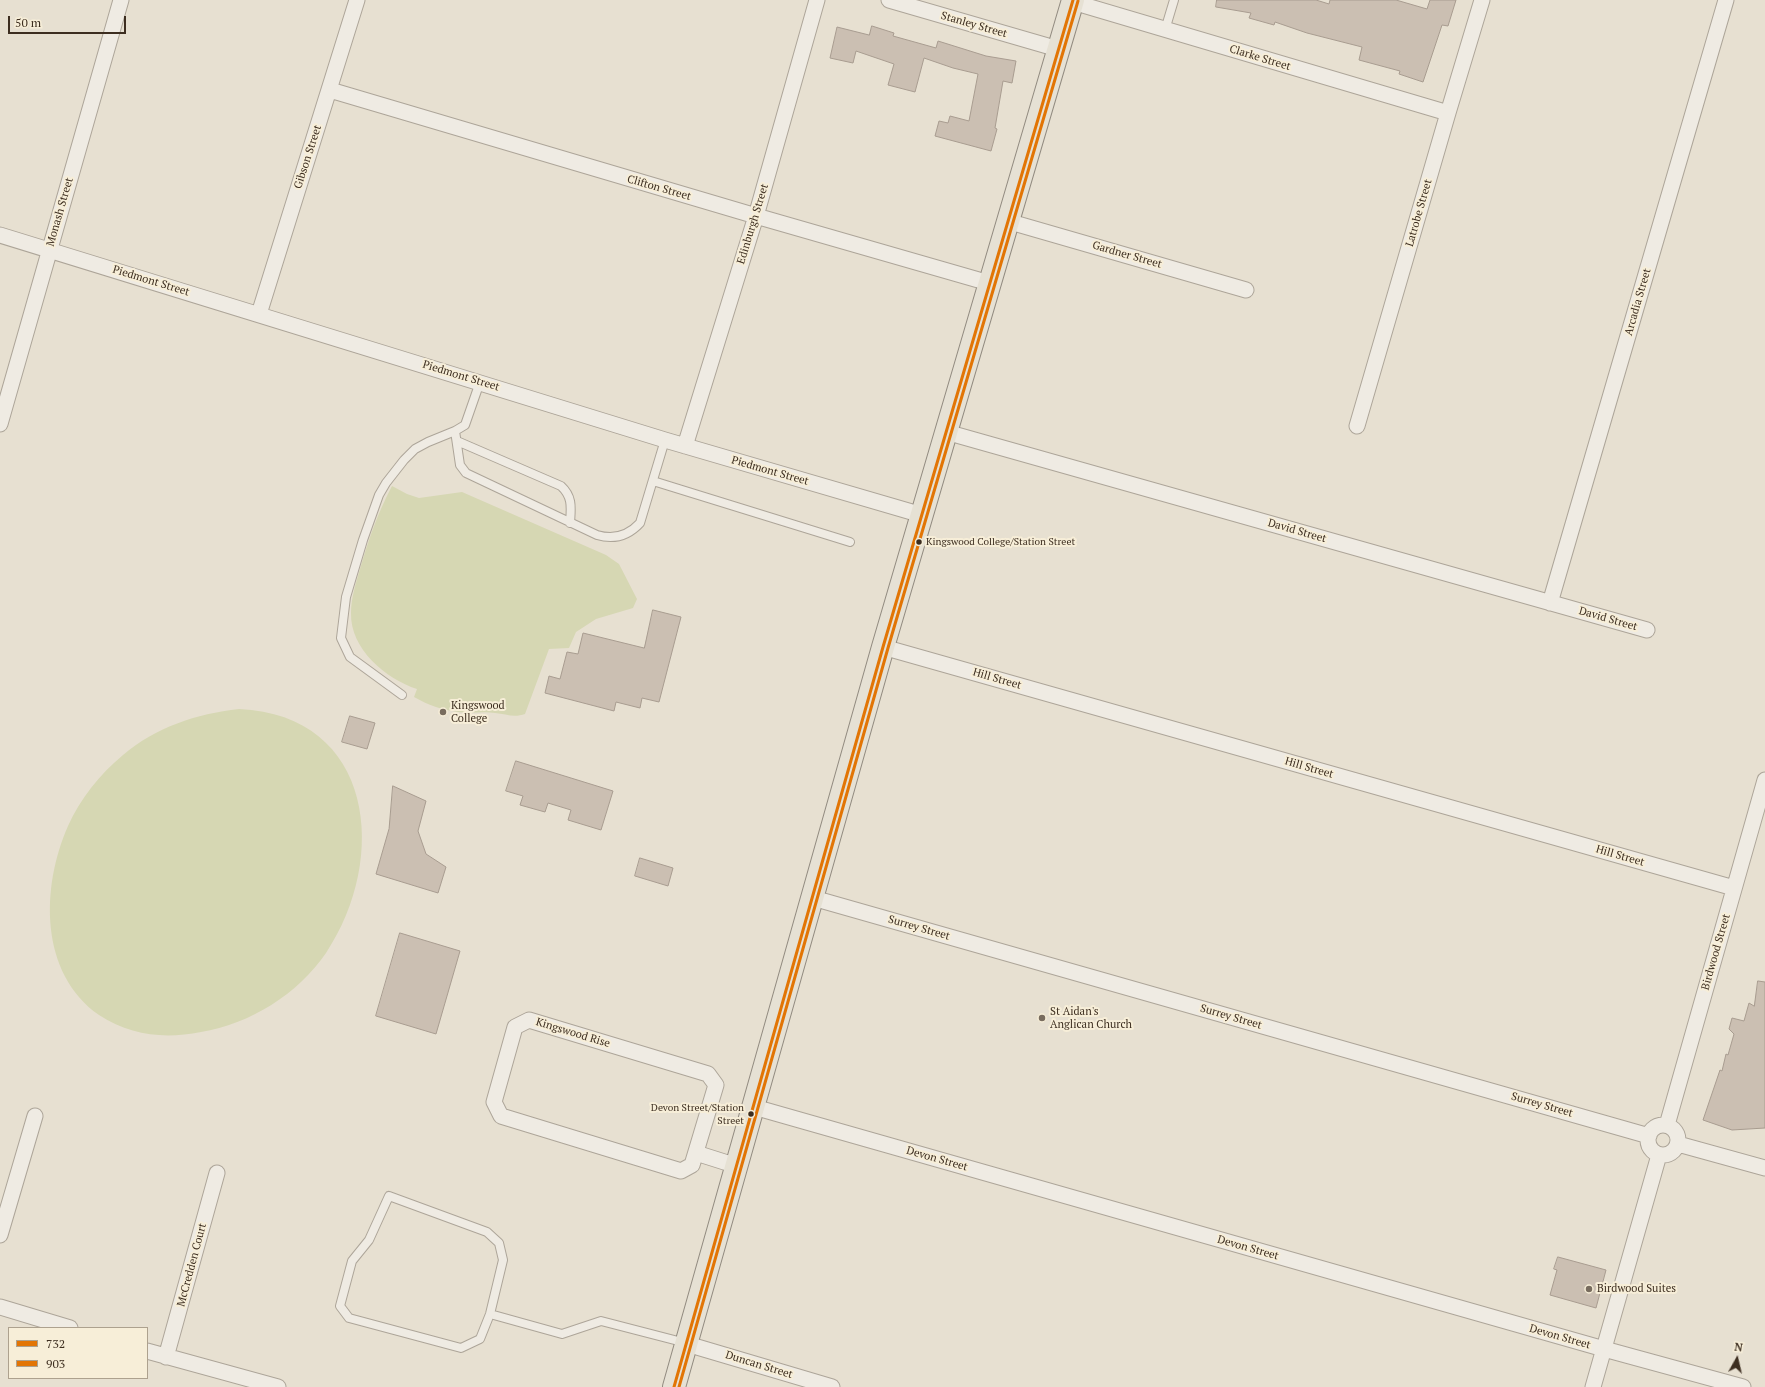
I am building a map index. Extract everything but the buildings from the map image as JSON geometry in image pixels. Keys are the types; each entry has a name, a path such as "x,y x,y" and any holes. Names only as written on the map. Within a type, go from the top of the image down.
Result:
{"main road":[{"path":"674,1387 883,647 989,282 1073,1"}],"street":[{"name":"Monash Street","path":"0,424 120,0"},
{"name":"Gibson Street","path":"259,314 357,0"},
{"name":"Edinburgh Street","path":"685,446 756,216 817,0"},
{"name":"Stanley Street","path":"889,0 1058,49"},
{"name":"Latrobe Street","path":"1357,426 1482,0"},
{"name":"Arcadia Street","path":"1550,603 1726,0"},
{"name":"Clarke Street","path":"1073,1 1165,30 1448,114"},
{"name":"Clifton Street","path":"330,90 756,216 989,282"},
{"name":"Gardner Street","path":"1007,221 1246,290"},
{"name":"Piedmont Street","path":"0,235 665,440 922,515"},
{"name":"David Street","path":"946,432 1647,630"},
{"name":"Hill Street","path":"883,647 1734,888"},
{"name":"Birdwood Street","path":"1667,1125 1765,780"},
{"name":"Surrey Street","path":"813,898 1649,1136"},
{"name":"Kingswood Rise","path":"529,1020 708,1074 716,1085 696,1153 692,1165 681,1171 501,1116 494,1102 514,1027 529,1020"},
{"name":"Devon Street","path":"754,1107 1604,1349 1743,1387"},
{"path":"0,1235 35,1116"},
{"path":"1667,1125 1677,1134 1678,1144 1674,1151 1670,1154 1659,1155 1652,1150 1649,1145 1649,1136 1652,1130 1656,1127 1667,1125"},
{"path":"1678,1144 1765,1168"},
{"path":"696,1153 737,1166"},
{"path":"1593,1387 1659,1155"},
{"name":"McCredden Court","path":"166,1357 217,1173"},
{"path":"0,1307 67,1327"},
{"name":"Duncan Street","path":"687,1344 832,1387"},
{"path":"148,1351 278,1387"}],"lane":[{"path":"1165,30 1174,0"},
{"path":"402,695 350,657 340,638 346,597 363,540 386,483 404,460 415,449 465,425 480,382"},
{"path":"455,431 460,465 466,473 570,523 606,538 615,538 630,532 640,522 665,440"},
{"path":"457,441 561,486 571,501 572,508 570,523"},
{"path":"653,481 850,542"},
{"path":"389,1196 487,1232 499,1243 503,1260 490,1314 480,1339 461,1348 350,1318 340,1306 352,1261 369,1240 389,1196"},
{"path":"490,1314 562,1334 601,1321 687,1344"}],"green space":[{"path":"392,486 407,494 419,498 462,492 606,555 619,564 637,599 633,608 596,619 576,632 569,648 549,649 525,714 514,716 490,712 458,712 430,705 419,700 414,697 417,689 393,678 372,661 363,650 352,626 351,607 357,580 374,527"},
{"path":"239,709 284,717 319,736 343,764 357,798 362,836 358,876 346,916 326,953 302,982 271,1005 255,1014 219,1028 188,1034 148,1034 123,1028 99,1015 79,997 65,976 56,953 51,928 50,902 53,875 59,850 68,826 78,806 106,770 123,755 149,737 177,723 207,714"}],"transit line":[{"name":"732","path":"674,1387 883,647 1073,0"},
{"name":"903","path":"679,1387 888,648 1078,1"}],"place":[{"name":"Kingswood College/Station Street","path":"919,542"},
{"name":"Kingswood College","path":"443,712"},
{"name":"St Aidan's Anglican Church","path":"1042,1018"},
{"name":"Devon Street/Station Street","path":"751,1114"},
{"name":"Birdwood Suites","path":"1589,1289"}]}
